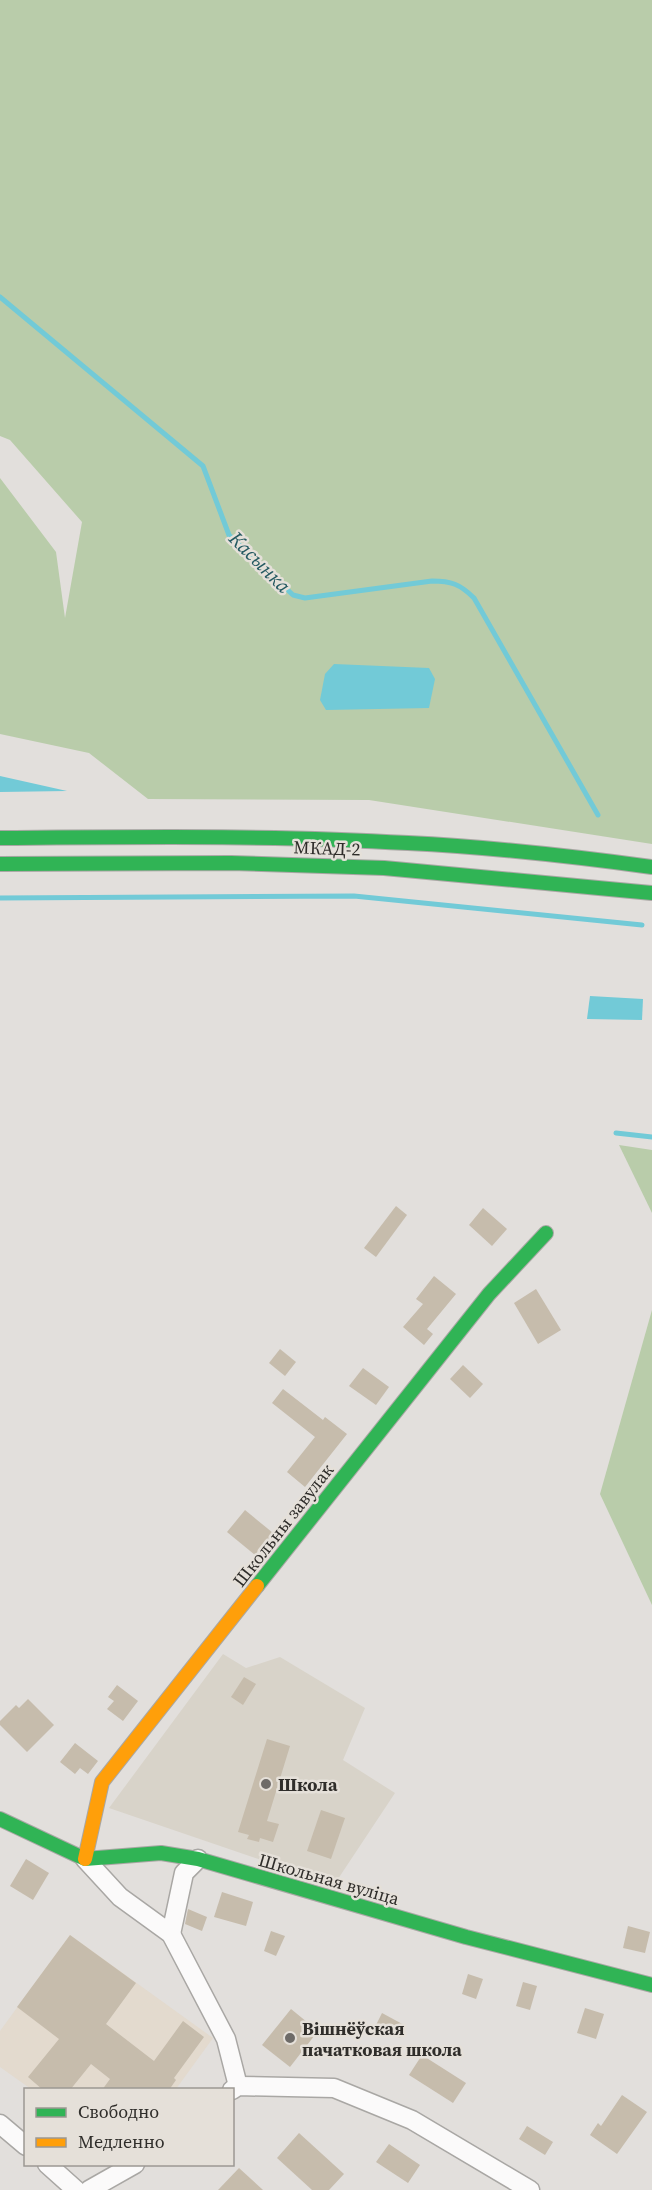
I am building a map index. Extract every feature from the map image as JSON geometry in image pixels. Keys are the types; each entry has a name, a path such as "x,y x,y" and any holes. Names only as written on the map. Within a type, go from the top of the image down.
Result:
{"main road":[{"path":"0,838 189,836 424,843 592,857 652,867"},
{"name":"МКАД-2","path":"0,864 231,863 384,868 652,893"},
{"name":"Школьны завулак","path":"85,1859 102,1782 489,1294 546,1233"},
{"name":"Школьная вуліца","path":"0,1819 85,1859 161,1853 198,1859 466,1937 652,1985"}],"street":[{"path":"85,1859 120,1897 171,1934 226,2039 235,2088 334,2088 412,2120 530,2190"},
{"path":"171,1934 184,1873 198,1859"},
{"path":"0,2124 24,2144"},
{"path":"49,2166 76,2190"},
{"path":"89,2190 131,2166"}],"shaded area":[{"path":"223,1654 246,1668 280,1657 365,1708 343,1760 395,1793 334,1885 109,1808"},
{"path":"70,1935 213,2038 177,2088 30,2088 0,2067 0,2031"}],"green space":[{"path":"0,0 652,0 652,844 369,800 148,799 89,753 0,734 0,478 56,552 65,618 82,522 10,440 0,436"},
{"path":"619,1145 652,1150 652,1213"},
{"path":"652,1310 652,1605 600,1494"}],"water":[{"path":"334,664 429,668 435,679 429,708 326,710 320,700 325,674"},
{"path":"0,776 67,791 0,792"},
{"path":"590,996 643,999 642,1020 587,1019"}],"building":[{"path":"396,1206 407,1215 376,1257 364,1248"},
{"path":"483,1208 507,1229 492,1246 469,1225"},
{"path":"434,1276 456,1294 427,1329 433,1334 424,1345 403,1327 423,1304 416,1299"},
{"path":"536,1289 561,1330 538,1344 514,1303"},
{"path":"280,1349 296,1362 285,1376 269,1363"},
{"path":"463,1365 483,1384 470,1398 450,1379"},
{"path":"363,1368 389,1387 376,1405 349,1386"},
{"path":"283,1389 323,1420 325,1417 347,1434 305,1487 287,1472 315,1437 272,1403"},
{"path":"245,1510 273,1533 255,1555 227,1532"},
{"path":"244,1677 256,1684 243,1705 231,1697"},
{"path":"117,1685 138,1701 123,1721 107,1709 114,1701 108,1697"},
{"path":"28,1699 54,1725 27,1752 0,1725 0,1721 16,1705 19,1708"},
{"name":"Школа","path":"267,1739 290,1746 267,1821 279,1824 273,1842 260,1838 259,1842 247,1839 249,1835 238,1832"},
{"path":"75,1743 98,1761 88,1774 80,1768 75,1774 60,1762"},
{"path":"321,1810 345,1818 331,1859 307,1851"},
{"path":"26,1859 49,1873 33,1900 10,1886"},
{"path":"222,1892 253,1902 246,1926 214,1917"},
{"path":"188,1909 207,1917 202,1931 185,1924"},
{"path":"628,1926 650,1932 645,1953 623,1948"},
{"path":"271,1931 285,1936 276,1956 264,1951"},
{"path":"70,1935 136,1983 106,2024 154,2061 183,2021 204,2037 174,2078 176,2080 170,2088 103,2088 110,2079 91,2064 72,2088 41,2088 28,2077 59,2039 17,2007"},
{"path":"468,1974 483,1979 476,1999 462,1994"},
{"path":"523,1982 537,1986 530,2010 516,2006"},
{"path":"585,2008 604,2014 596,2039 577,2033"},
{"name":"Вішнёўская пачатковая школа","path":"291,2009 318,2031 290,2067 262,2045"},
{"path":"382,2013 406,2026 400,2038 376,2025"},
{"path":"422,2055 466,2083 453,2103 409,2075"},
{"path":"622,2095 647,2112 617,2154 590,2135 598,2123 601,2126"},
{"path":"527,2126 553,2142 545,2155 519,2139"},
{"path":"299,2133 344,2174 329,2190 312,2190 277,2158"},
{"path":"389,2144 420,2165 408,2183 376,2162"},
{"path":"239,2168 263,2190 218,2190"}],"waterway":[{"name":"Касынка","path":"0,297 203,466 229,535 293,595 305,598 432,581 455,584 469,593 474,598 598,815"},
{"path":"0,898 354,896 642,925"},
{"path":"616,1133 652,1137"}],"traffic: fast":[{"path":"0,838 204,837 357,840 500,849 652,867"},
{"path":"0,864 231,863 384,868 652,893"},
{"path":"257,1586 489,1294 546,1233"},
{"path":"0,1819 85,1859 161,1853 198,1859 466,1937 652,1985"}],"traffic: slow":[{"path":"85,1859 102,1782 257,1586"}],"place":[{"name":"Школа","path":"266,1784"},
{"name":"Вішнёўская пачатковая школа","path":"290,2038"}]}
